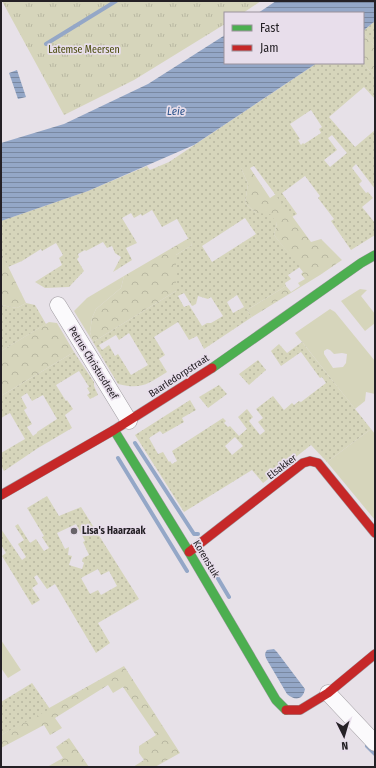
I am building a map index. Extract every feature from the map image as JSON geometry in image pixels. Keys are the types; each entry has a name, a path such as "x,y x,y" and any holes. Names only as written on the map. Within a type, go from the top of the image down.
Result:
{"street":[{"name":"Baarledorpstraat","path":"1,495 114,430 198,378 361,263 375,255"},
{"name":"Petrus Christusdreef","path":"58,305 129,421"},
{"name":"Korenstuk","path":"114,430 189,552 276,700 286,710 300,710 328,693"},
{"name":"Elsakker","path":"189,552 304,463 310,461 318,462 375,534"},
{"path":"375,654 328,693 375,743"}],"green space":[{"name":"Latemse Meersen","path":"2,1 261,1 244,12 224,12 224,25 134,80 64,115"},
{"path":"375,21 375,46 364,34 364,30"},
{"path":"364,34 375,46 375,77 364,64"},
{"path":"316,64 364,64 375,77 375,99 364,87 329,117 355,147 375,130 375,189 356,164 352,168 362,181 359,184 366,193 368,192 373,198 362,207 375,223 375,235 351,250 331,221 334,219 318,198 320,196 305,176 282,193 297,214 292,217 254,166 250,168 241,168 248,184 245,203 256,213 270,214 277,223 274,235 300,267 288,275 291,279 285,283 286,286 247,310 252,317 204,349 197,336 189,340 178,322 154,337 165,355 159,359 167,372 144,385 126,386 118,384 93,342 176,291 176,255 192,245 177,219 162,227 152,210 142,216 141,214 134,218 131,213 122,218 137,243 126,248 132,260 113,272 121,257 115,253 112,246 107,248 103,242 78,254 79,257 77,259 84,271 69,287 45,288 35,282 62,265 59,258 63,255 56,243 42,251 41,249 22,261 8,267 1,252 1,221 88,191 147,166 150,170 169,162","holes":["311,110 322,127 319,129 321,133 301,145 298,140 300,139 290,124","332,135 347,153 330,167 324,160 337,150 328,138","245,218 256,234 212,262 202,246","184,293 192,306 196,304 198,296 208,299 211,297 223,316 202,326 189,305 184,307 178,296","237,295 244,307 233,313 227,302","129,333 148,365 131,375 118,354 115,356 109,345 102,350 99,345 116,335 119,340"]},
{"path":"241,168 250,168 270,198 276,194 311,242 321,239 342,260 252,317 247,310 286,286 291,292 300,286 298,283 305,279 301,274 303,272 274,235 277,223 256,213 245,203 248,184"},
{"path":"189,238 192,245 176,255 176,291 93,342 90,332 92,318 96,309 121,288 124,276"},
{"path":"1,252 26,303 17,308 1,305"},
{"path":"124,276 121,288 96,309 92,318 90,332 93,342 74,311 87,298"},
{"path":"360,289 367,290 361,296 375,314 375,323 365,331 341,301"},
{"path":"26,303 35,305 46,324 1,351 1,305 17,308"},
{"path":"330,309 335,312 375,361 375,394 366,392 365,401 355,409 295,333","holes":["327,349 334,354 347,354 346,363 343,367 333,368 324,354 324,351"]},
{"path":"49,322 57,323 74,352 1,396 1,351"},
{"path":"302,342 371,429 327,462 311,445 263,483 252,470 184,512 135,435 190,400 196,410 182,418 184,422 163,434 160,431 149,438 158,454 163,452 172,464 177,461 172,451 223,418 226,421 224,423 228,427 230,426 239,436 247,429 238,417 247,409 253,417 249,421 260,435 265,431 258,422 263,418 256,409 273,396 284,410 292,403 294,405 299,401 301,402 326,383 322,377 320,378 301,352 281,366 271,351 279,344 287,353","holes":["235,437 243,446 232,455 225,446"]},
{"path":"74,352 94,382 98,395 90,399 87,395 90,393 87,388 89,387 79,371 56,385 73,409 65,415 72,428 38,448 4,471 1,466 1,453 25,439 10,413 1,418 1,396","holes":["27,393 32,401 43,395 57,419 33,436 27,427 32,424 24,410 27,408 21,397"]},
{"path":"258,360 266,370 249,385 239,374"},
{"path":"219,385 227,394 208,408 199,397"},
{"path":"371,429 375,434 375,520 327,462"},
{"path":"47,496 59,516 81,507 139,599 98,623 110,643 96,653 55,584 47,589 37,575 34,577 38,584 32,588 40,600 32,605 2,556 6,553 1,545 1,529 22,560 26,557 18,544 24,540 15,526 18,524 30,543 36,539 44,551 49,548 42,537 44,536 27,508","holes":["76,524 85,541 83,542 89,555 83,558 82,561 84,563 82,569 69,565 72,556 68,555 69,547 65,549 57,533","98,569 101,575 109,571 117,586 101,595 98,590 90,594 81,578"]},
{"path":"1,640 21,670 8,678 1,668"},
{"path":"124,666 180,753 155,767 133,767 144,760 139,753 139,746 156,735 123,687 113,693 108,685 55,718 62,728 50,735 44,725 1,748 1,735"},
{"path":"32,683 50,709 1,735 1,702"},
{"path":"69,738 89,767 47,767 63,758 56,747"}],"water":[{"path":"276,1 375,1 375,21 364,30 364,12 260,12"},
{"name":"Leie","path":"224,36 224,64 316,64 194,145 88,191 1,221 1,143 64,124 148,84"},
{"path":"17,70 26,97 18,99 9,73"},
{"path":"274,649 305,689 301,697 293,698 287,694 267,660 265,655 266,651"}],"waterway":[{"path":"46,44 116,1"},
{"path":"135,443 194,534 198,534"},
{"path":"118,458 187,571"},
{"path":"204,555 229,597"},
{"path":"367,746 375,754"}],"traffic: fast":[{"path":"212,368 361,263 375,255"},
{"path":"114,430 189,552 276,700 286,710"}],"traffic: jam":[{"path":"1,495 114,430 212,368"},
{"path":"189,552 303,463 310,461 318,463 375,533"},
{"path":"286,710 300,710 328,693 375,654"}],"place":[{"name":"Lisa's Haarzaak","path":"74,531"}]}
